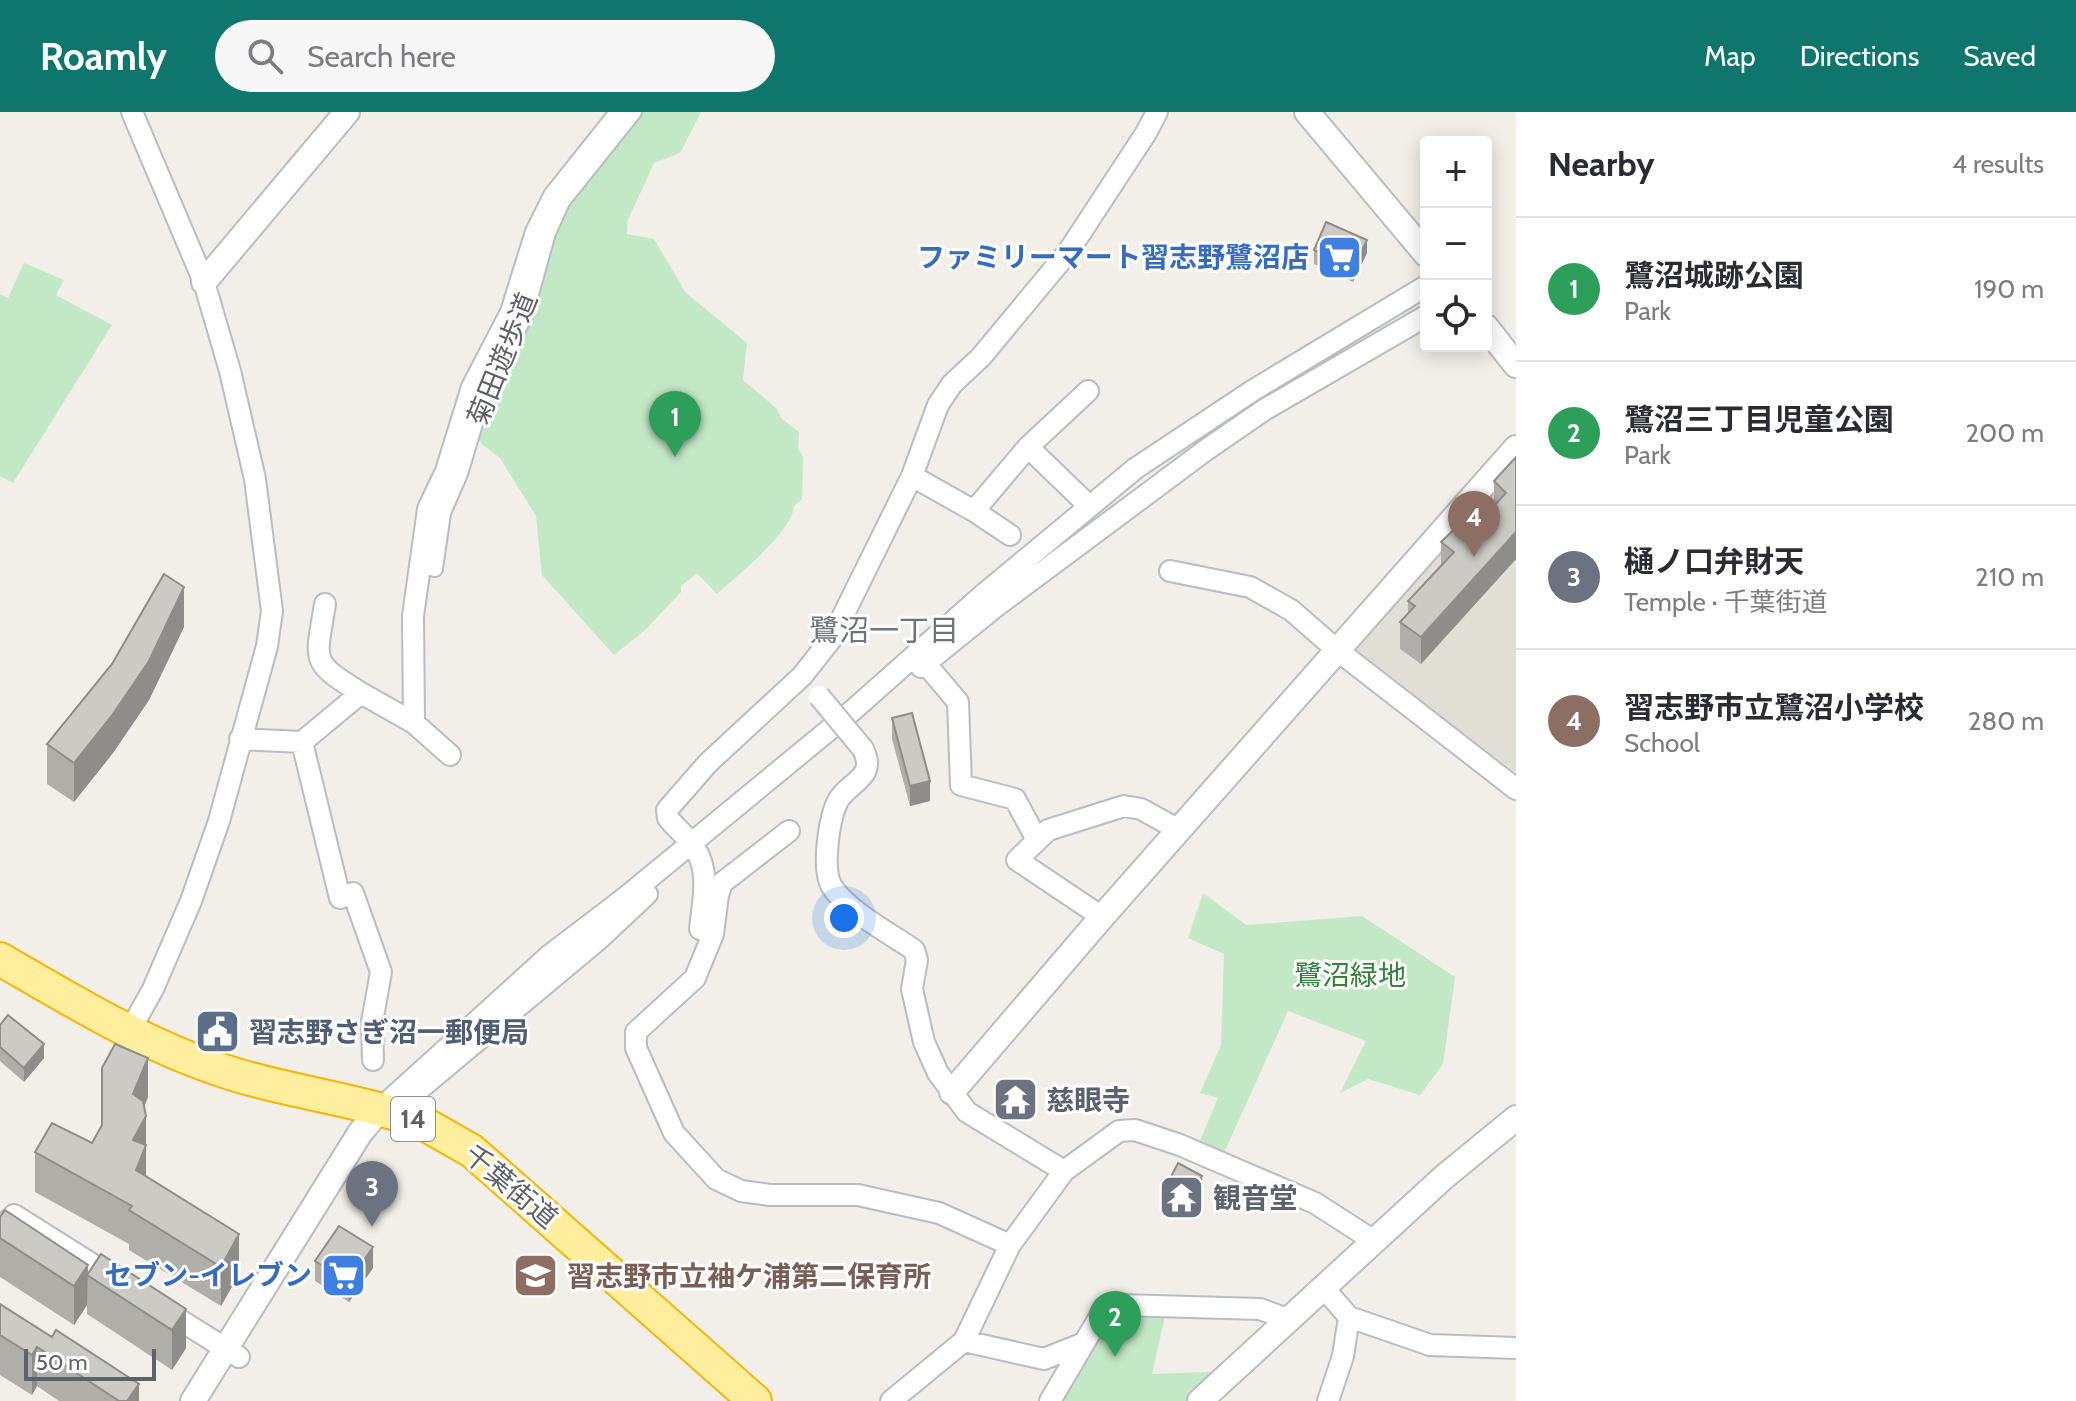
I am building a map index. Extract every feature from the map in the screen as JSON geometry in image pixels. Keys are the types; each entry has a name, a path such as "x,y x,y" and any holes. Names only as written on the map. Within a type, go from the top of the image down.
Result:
{"highway":[{"name":"千葉街道","path":"0,959 129,1032 226,1072 388,1111 421,1122 472,1151 755,1401"}],"street":[{"path":"129,1032 153,989 191,901 219,821 267,646 272,611 255,479 230,371 204,282 132,112"},
{"path":"204,282 347,112"},
{"path":"414,723 413,628 428,509 446,471 472,387 511,312 536,232 554,196 621,112"},
{"name":"菊田遊歩道","path":"421,566 435,569 443,513 460,474 484,394 525,316 548,233 562,202 634,112"},
{"path":"713,934 700,929 705,883 702,860 668,818 667,810 708,763 802,676 832,638 912,476 938,405 952,384 981,357 1068,252 1157,112"},
{"path":"1307,112 1420,247"},
{"path":"692,845 1089,506 1178,439 1420,290"},
{"path":"210,1401 233,1354 360,1133 388,1111 550,955 994,608 1206,450 1264,410 1420,319"},
{"path":"1492,335 1516,365"},
{"path":"974,511 1028,447 1088,391"},
{"path":"1028,447 1089,506"},
{"path":"952,1092 1102,917 1516,448"},
{"path":"912,476 1010,535"},
{"path":"1170,571 1250,587 1291,610 1337,650 1516,789"},
{"path":"325,604 317,652 328,672 414,723 450,755"},
{"path":"925,663 958,702 961,785 1015,799 1037,840"},
{"path":"802,676 863,749 867,758 866,771 860,780 838,801 827,848 827,874 831,886 844,901 914,950 917,960 912,989 924,1042 938,1073 967,1112 1064,1171"},
{"path":"240,739 302,742 361,693"},
{"path":"302,742 340,898 353,893 381,972 372,1022 373,1060"},
{"path":"1102,917 1017,860 1048,830 1124,806 1141,809 1179,830"},
{"path":"789,831 722,883 713,934 695,978 636,1032 636,1048 657,1100 682,1144 716,1179 741,1191 770,1195 858,1195 939,1213 1010,1245"},
{"path":"1200,1401 1444,1177 1516,1118"},
{"path":"891,1401 964,1341 1010,1245 1064,1171 1119,1131 1135,1130 1180,1145 1315,1203 1374,1241"},
{"path":"0,1229 14,1215 233,1354"},
{"path":"1323,1287 1349,1317 1430,1345 1516,1348"},
{"path":"1050,1401 1103,1311 1120,1305 1260,1309 1290,1320"},
{"path":"1328,1401 1343,1356 1349,1317"},
{"path":"964,1341 1044,1359 1084,1343"},
{"path":"193,1401 233,1354"}],"shaded area":[{"path":"1516,468 1516,773 1347,645"}],"green space":[{"path":"626,112 701,112 680,153 654,163 627,222 627,234 654,239 686,293 747,343 743,380 799,432 798,448 803,457 802,499 794,506 791,517 774,541 717,594 697,573 681,586 681,592 644,631 614,655 542,575 536,516 500,458 483,445 467,425 539,235"},
{"path":"24,263 64,280 56,295 112,325 13,483 0,476 0,294 8,298"},
{"name":"鷺沼緑地","path":"1203,893 1246,925 1362,916 1455,977 1443,1064 1420,1095 1368,1079 1340,1093 1366,1041 1288,1011 1223,1155 1199,1143 1218,1098 1200,1093 1221,1045 1224,954 1188,938"},
{"path":"1167,1307 1152,1374 1234,1371 1200,1401 1050,1401 1103,1311"}],"building":[{"path":"1326,222 1367,240 1353,269 1314,250"},
{"path":"1516,457 1516,532 1421,637 1400,622 1415,606 1408,601 1454,552 1441,542 1470,514 1479,522 1506,493 1494,481"},
{"path":"164,574 184,587 149,661 74,763 47,744 112,664"},
{"path":"912,713 930,781 910,786 892,718"},
{"path":"8,1015 44,1044 24,1068 0,1047 0,1025"},
{"path":"217,1016 231,1021 223,1040 209,1034"},
{"path":"115,1044 148,1058 133,1094 143,1101 146,1116 133,1140 146,1145 136,1170 239,1234 221,1267 129,1210 132,1206 35,1152 52,1123 92,1143 102,1125 102,1068"},
{"path":"1178,1163 1202,1176 1186,1204 1163,1192"},
{"path":"5,1210 88,1265 74,1286 0,1238 0,1217"},
{"path":"339,1226 373,1247 349,1282 315,1261"},
{"path":"101,1254 186,1309 172,1330 87,1275"},
{"path":"0,1304 52,1337 56,1330 139,1384 127,1401 119,1401 37,1347 32,1355 0,1335"}],"place":[{"name":"ファミリーマート習志野鷺沼店","path":"1340,257"},
{"name":"鷺沼城跡公園","path":"675,457"},
{"name":"習志野市立鷺沼小学校","path":"1474,557"},
{"name":"習志野さぎ沼一郵便局","path":"218,1032"},
{"name":"慈眼寺","path":"1015,1100"},
{"name":"観音堂","path":"1182,1198"},
{"name":"樋ノ口弁財天","path":"372,1227"},
{"name":"セブン-イレブン","path":"343,1275"},
{"name":"習志野市立袖ケ浦第二保育所","path":"536,1276"},
{"name":"鷺沼三丁目児童公園","path":"1115,1357"}],"district":[{"name":"鷺沼一丁目","path":"884,630"}]}
